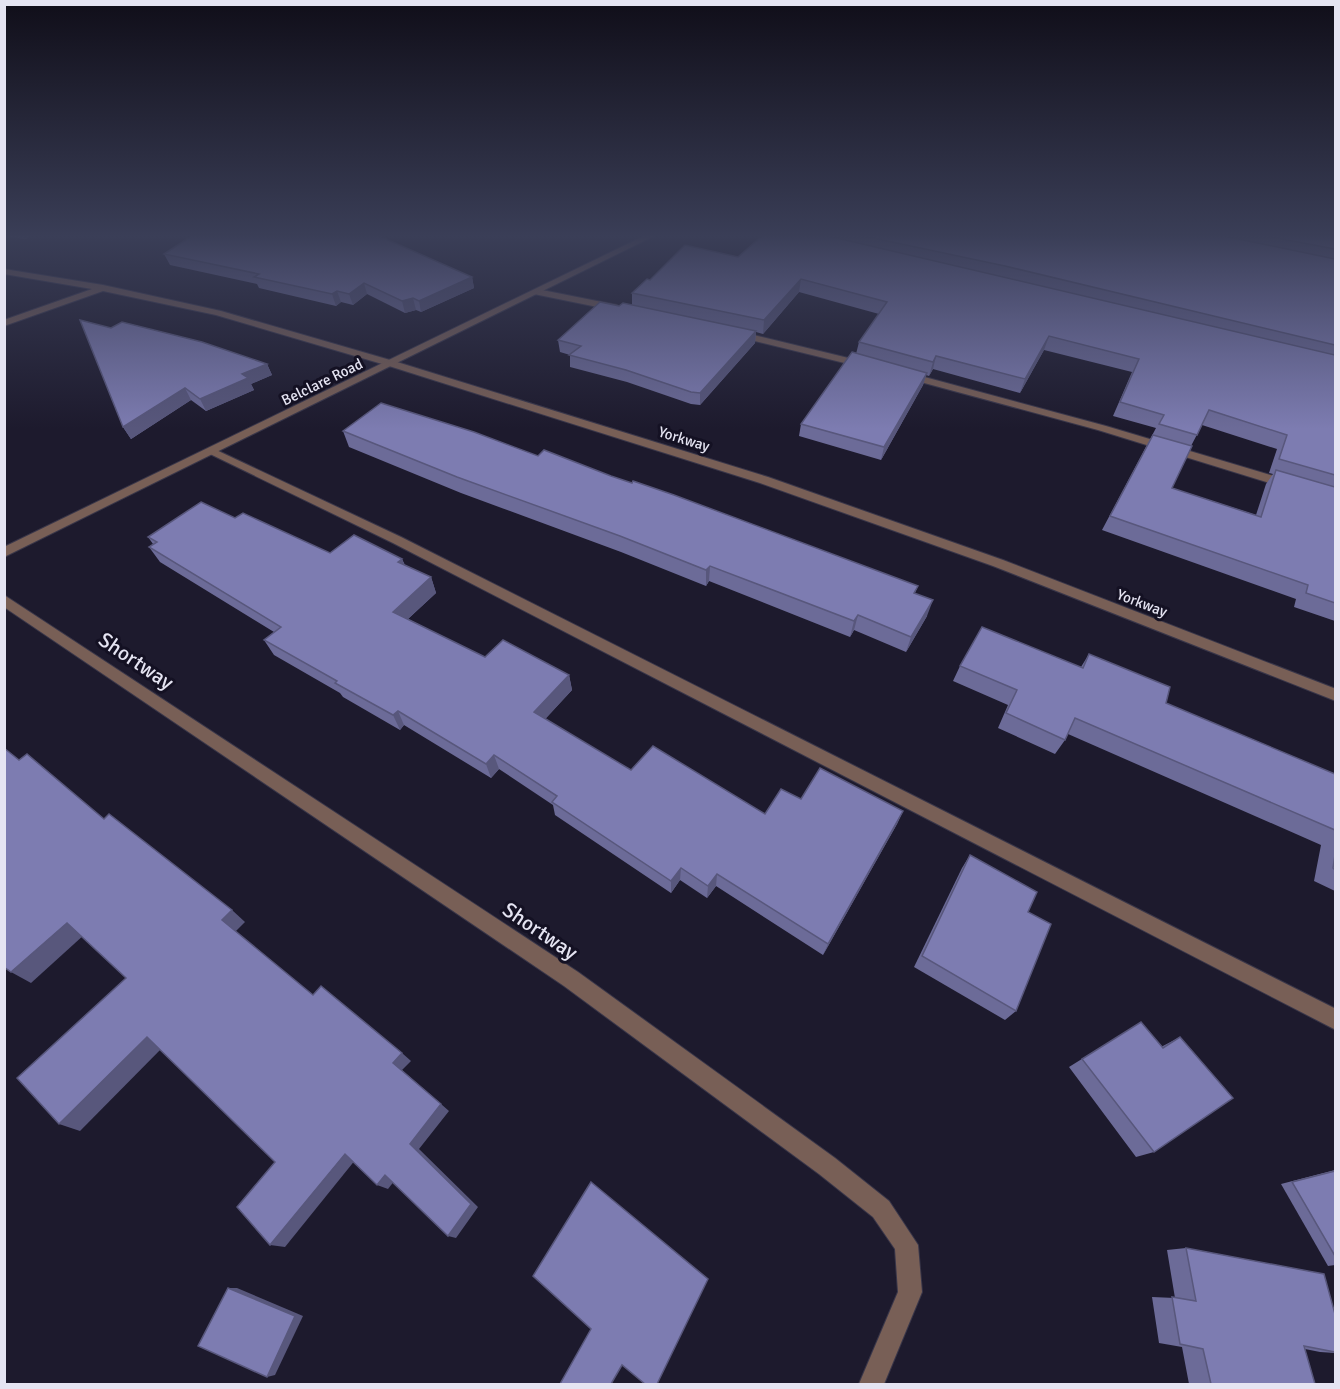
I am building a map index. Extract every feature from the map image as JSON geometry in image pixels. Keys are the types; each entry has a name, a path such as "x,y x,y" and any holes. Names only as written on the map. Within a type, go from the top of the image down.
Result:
{"street":[{"path":"4,323 70,300"},
{"name":"Yorkway","path":"157,300 218,313 393,364 764,480 999,562 1335,695"},
{"name":"Belclare Road","path":"4,554 521,300"},
{"path":"574,300 628,311"},
{"path":"729,332 874,367"},
{"path":"897,373 1102,428 1302,489"},
{"path":"212,451 440,562 1335,1020"},
{"name":"Shortway","path":"4,600 571,979 827,1166 881,1209 906,1245 910,1292 872,1384"}],"building":[{"path":"665,300 782,300 764,320"},
{"path":"879,300 1100,300 1335,355 1335,475 1279,459 1287,435 1209,410 1197,435 1159,424 1164,415 1120,402 1139,359 1049,336 1025,379 936,356 933,362 859,342 887,302"},
{"path":"1146,300 1335,300 1335,345"},
{"path":"600,302 619,306 623,303 756,331 700,393 691,392 626,370 569,355 581,346 558,340"},
{"path":"80,320 111,328 122,322 202,342 267,364 242,374 248,378 200,399 185,388 123,427"},
{"path":"852,352 927,373 884,447 801,424"},
{"path":"381,403 474,432 538,456 544,450 611,476 674,495 918,586 914,593 933,600 911,637 858,615 854,621 710,566 706,570 457,477 343,431"},
{"path":"1153,435 1192,446 1172,488 1261,517 1276,470 1335,487 1335,603 1306,593 1308,585 1110,516"},
{"path":"201,502 235,518 243,513 330,553 354,535 402,559 398,562 431,577 393,612 485,657 503,640 569,675 534,712 631,770 653,746 765,814 781,789 801,799 820,768 903,811 828,944 717,874 708,886 681,868 671,881 552,802 557,796 494,755 486,764 398,711 393,715 264,640 281,627 149,547 157,542 148,537"},
{"path":"982,627 1083,668 1089,654 1170,687 1166,703 1335,774 1335,830 1075,718 1065,740 1006,713 1017,690 960,666"},
{"path":"4,748 19,760 27,754 104,819 109,814 232,910 222,920 313,995 321,986 402,1053 393,1063 441,1104 410,1144 471,1204 448,1236 385,1175 377,1185 345,1154 270,1245 237,1207 275,1162 147,1037 59,1124 17,1078 126,978 67,923 11,972 4,967"},
{"path":"970,855 1037,892 1028,912 1051,924 1016,1011 922,956"},
{"path":"1141,1022 1163,1048 1180,1037 1233,1098 1154,1152 1082,1059"},
{"path":"1335,1171 1335,1256 1292,1182"},
{"path":"591,1182 708,1279 657,1384 645,1384 622,1365 611,1384 560,1384 591,1329 533,1276"},
{"path":"1186,1248 1324,1274 1335,1314 1335,1352 1304,1346 1315,1384 1211,1384 1203,1349 1180,1344 1172,1297 1196,1301"},
{"path":"228,1288 295,1316 267,1377 198,1346"}]}
